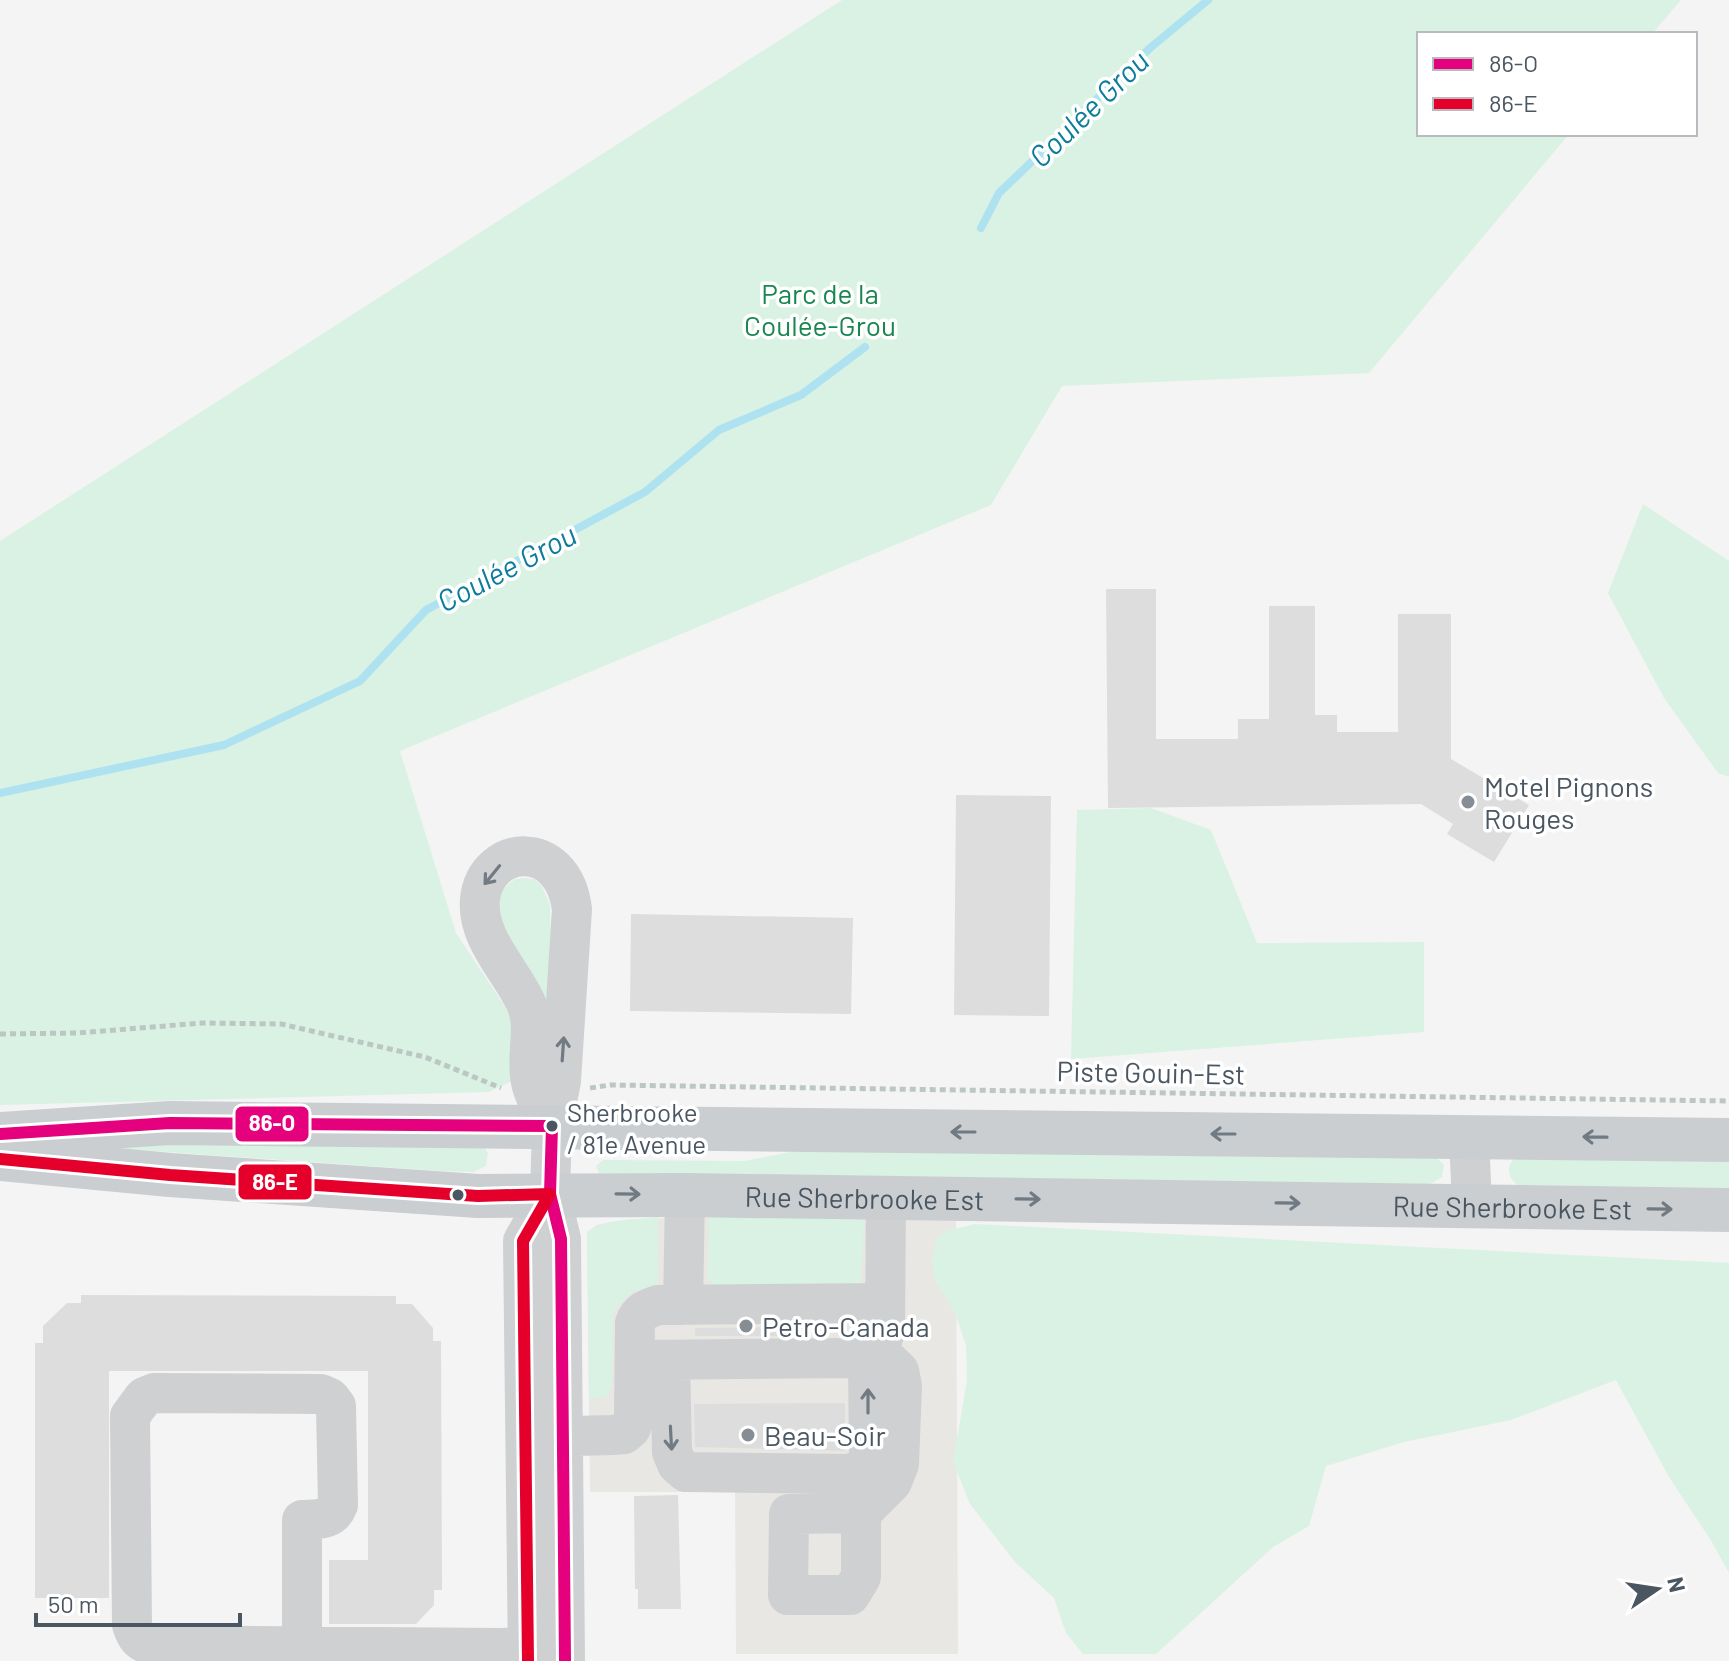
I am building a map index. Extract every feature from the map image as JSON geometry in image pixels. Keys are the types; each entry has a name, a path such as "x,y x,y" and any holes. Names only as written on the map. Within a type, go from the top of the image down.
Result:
{"main road":[{"path":"0,1134 170,1123 1729,1140"},
{"name":"Rue Sherbrooke Est","path":"0,1159 170,1175 478,1196 685,1195 1729,1210"}],"street":[{"path":"302,1646 302,1520 329,1518 338,1505 336,1406 330,1398 321,1394 154,1393 144,1397 130,1416 132,1625 142,1643 151,1645 502,1648 546,1653 543,1313 523,1241 550,1194 552,1126 561,1081 572,909 570,892 563,875 539,857 524,856 494,869 480,897 481,916 488,938 526,1005 530,1018 530,1080 552,1126"},
{"path":"1469,1136 1472,1206"},
{"path":"683,1305 685,1195"},
{"path":"885,1303 658,1305 645,1309 637,1316 635,1323 652,1360 677,1464 686,1472 849,1474 867,1468 873,1353 885,1331 886,1198"},
{"path":"652,1360 873,1353 899,1371 902,1386 899,1464 892,1482 861,1513"},
{"path":"544,1437 624,1434 631,1428 652,1360"}],"path":[{"path":"0,1034 78,1033 202,1023 281,1024 425,1057 512,1092"},
{"name":"Piste Gouin-Est","path":"586,1089 610,1085 1729,1101"}],"shaded area":[{"path":"709,1215 956,1219 958,1654 736,1654 735,1492 590,1492 587,1232 597,1225 610,1222"}],"green space":[{"name":"Parc de la Coulée-Grou","path":"842,0 1681,0 1654,32 1417,32 1417,136 1567,136 1369,373 1062,386 991,505 400,751 456,933 514,1020 516,1079 489,1092 0,1105 0,541"},
{"path":"1643,504 1729,561 1729,777 1718,773 1664,698 1608,593"},
{"path":"1151,808 1211,830 1257,943 1424,942 1424,1032 1071,1059 1077,810"},
{"path":"515,879 534,879 542,886 550,905 550,1080 497,909 501,890"},
{"path":"470,1142 484,1147 488,1153 486,1166 473,1172 112,1148 112,1145"},
{"path":"822,1146 1435,1156 1444,1165 1442,1177 1430,1184 599,1173 596,1166 603,1160 744,1161"},
{"path":"1517,1157 1729,1160 1729,1188 1518,1185 1509,1171"},
{"path":"709,1215 864,1218 861,1283 857,1286 713,1286 708,1278"},
{"path":"658,1217 658,1283 656,1287 632,1292 613,1312 612,1386 606,1397 589,1399 587,1232 612,1222"},
{"path":"975,1224 1729,1263 1729,1573 1669,1477 1616,1380 1511,1420 1404,1442 1326,1466 1309,1526 1273,1547 1156,1654 1083,1654 1066,1633 1054,1598 1015,1562 970,1504 953,1462 967,1380 966,1346 956,1315 935,1280 932,1258 937,1239 946,1231"}],"building":[{"path":"1106,589 1156,589 1156,739 1238,739 1238,719 1269,719 1269,606 1315,606 1315,715 1337,715 1337,732 1398,732 1398,614 1451,614 1451,759 1529,805 1494,862 1447,834 1453,824 1421,804 1108,808"},
{"path":"956,795 1051,796 1049,1016 954,1015"},
{"path":"631,914 853,918 851,1014 630,1011"},
{"path":"81,1295 396,1296 396,1304 412,1304 433,1328 433,1341 441,1341 442,1590 434,1590 434,1605 416,1624 329,1624 329,1560 368,1560 368,1371 109,1371 109,1598 35,1598 35,1343 43,1343 43,1326 67,1303 81,1303"},
{"path":"799,1327 799,1336 695,1336 695,1328"},
{"path":"845,1403 845,1451 695,1447 694,1404"},
{"path":"678,1495 681,1609 638,1609 634,1496"}],"waterway":[{"name":"Coulée Grou","path":"981,228 999,193 1150,48 1208,0"},
{"name":"Coulée Grou","path":"0,793 224,745 360,681 426,610 645,492 719,430 801,395 865,347"}],"transit line":[{"name":"86-O","path":"0,1134 170,1123 552,1126 550,1194 561,1239 565,1661"},
{"name":"86-E","path":"0,1159 170,1175 478,1196 550,1194"},
{"name":"86-E","path":"528,1661 523,1241 550,1194"}],"place":[{"name":"Motel Pignons Rouges","path":"1468,802"},
{"name":"Sherbrooke / 81e Avenue","path":"552,1126"},
{"name":"Petro-Canada","path":"746,1326"},
{"name":"Beau-Soir","path":"748,1435"}]}
